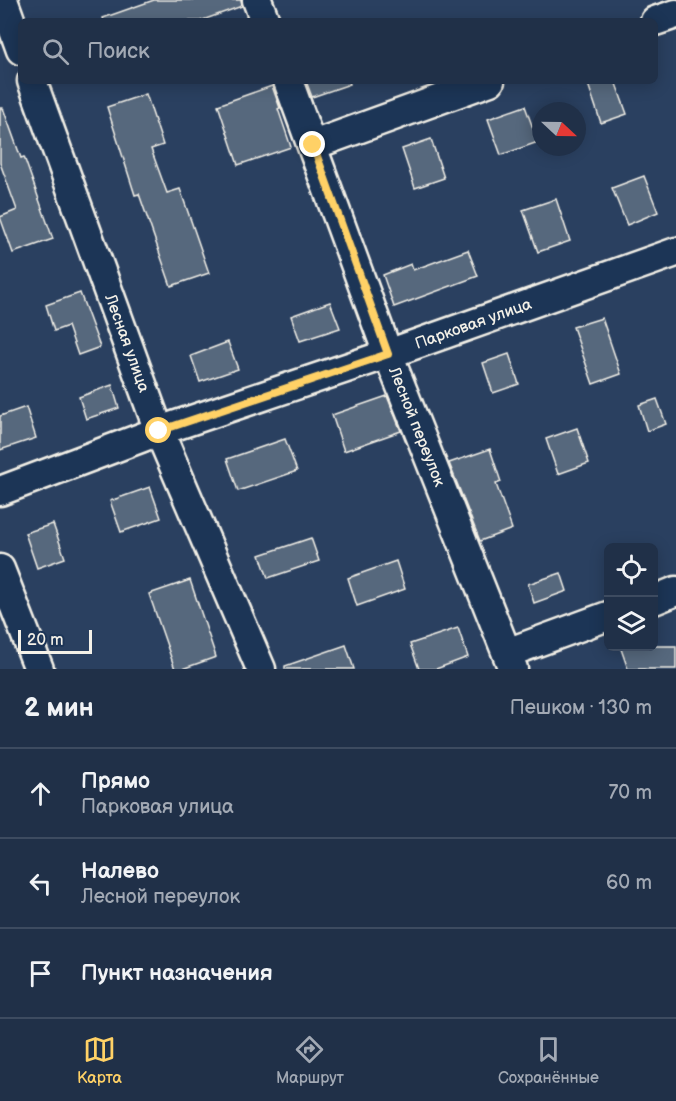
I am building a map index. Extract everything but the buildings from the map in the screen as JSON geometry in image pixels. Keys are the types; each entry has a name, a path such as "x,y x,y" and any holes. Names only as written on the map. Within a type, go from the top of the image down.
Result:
{"street":[{"path":"3,0 18,42"},
{"path":"257,0 264,18"},
{"path":"658,20 676,14"},
{"name":"Лесная улица","path":"33,84 159,431 261,669"},
{"name":"Лесной переулок","path":"289,84 388,354 510,661"},
{"path":"313,145 482,84"},
{"name":"Парковая улица","path":"0,491 159,431 388,354 676,252"},
{"path":"0,569 39,669"},
{"path":"658,598 676,591"},
{"path":"510,661 604,618"}],"route":[{"path":"159,431 388,354 313,145"}]}
